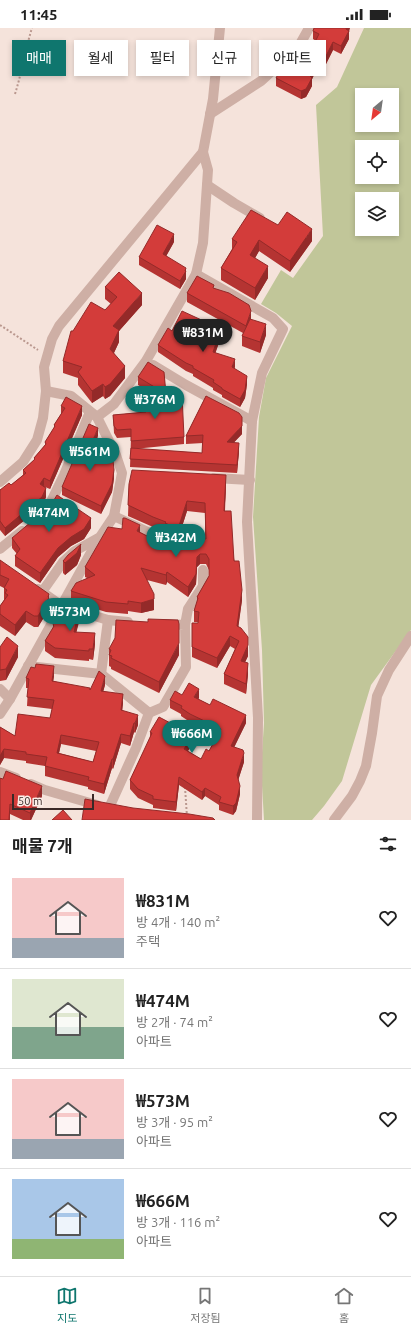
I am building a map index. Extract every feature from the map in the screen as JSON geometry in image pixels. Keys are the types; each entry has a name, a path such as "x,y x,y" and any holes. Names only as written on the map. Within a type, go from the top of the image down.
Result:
{"street":[{"path":"0,549 47,510 94,414 114,404 146,361 196,274 203,243 208,170 203,152 213,99 220,28"},
{"path":"210,114 261,82 299,46 309,28"},
{"path":"0,482 23,462 37,440 43,418 46,391 44,367 52,339 59,326 203,152"},
{"path":"207,185 253,215 271,223"},
{"path":"196,274 273,318 283,329 262,373 252,421 248,522 258,718 257,820"},
{"path":"146,361 252,421"},
{"path":"0,714 10,699 100,537 114,516 125,473 94,414 71,396 46,391"},
{"path":"204,478 250,480"},
{"path":"114,516 179,547"},
{"path":"42,592 63,562 75,551 100,537"},
{"path":"0,772 44,790 113,809 149,713 163,707 186,667 185,625 188,610 203,586 203,570"},
{"path":"30,584 62,606 108,620 139,622"},
{"path":"101,674 108,620"},
{"path":"154,623 185,625"},
{"path":"334,820 352,796 366,766 372,733 376,696 389,670 411,636"},
{"path":"28,666 101,674 149,713"},
{"path":"0,689 10,699"}],"path":[{"path":"15,94 21,76 24,57 32,28"},
{"path":"0,325 47,356"},
{"path":"185,782 187,818"}],"green space":[{"path":"364,28 411,28 411,630 371,685 342,781 324,806 312,820 264,820 261,768 264,723 262,650 253,517 259,417 266,378 292,326 276,313 261,304 281,270 293,278 323,236 316,105 337,87"}],"building":[{"path":"314,28 346,28 349,31 341,46 333,42 326,56 326,40 316,40 319,34 313,31"},
{"path":"277,76 310,76 312,78 306,89 301,91 276,78"},
{"path":"251,210 278,225 287,212 312,229 290,261 259,240 250,255 268,266 255,288 221,268 237,242 232,239"},
{"path":"157,225 174,234 163,254 186,268 186,271 180,281 139,257"},
{"path":"119,272 142,293 113,326 119,330 110,349 125,366 110,384 105,387 103,384 92,391 78,372 82,367 63,361 71,331 73,331 91,302 105,310 117,297 105,287"},
{"path":"197,276 214,285 213,288 229,293 249,305 251,311 246,326 187,293"},
{"path":"182,311 221,329 213,352 235,359 232,367 247,376 245,390 240,399 222,389 213,382 214,380 193,368 193,366 158,345 168,328 172,331"},
{"path":"250,319 266,324 260,342 242,336"},
{"path":"148,362 164,372 166,394 138,377"},
{"path":"182,395 184,437 131,441 131,429 117,430 114,426 113,415 146,412 145,397"},
{"path":"206,396 239,413 242,417 242,426 227,442 239,443 237,465 130,459 131,448 202,453 203,435 186,436"},
{"path":"66,397 82,406 50,481 44,478 40,484 46,488 42,497 5,528 0,521 0,490 9,483 11,485 26,473 23,470 35,459 34,458 46,444 45,442 65,408 61,406"},
{"path":"89,424 98,428 90,447 93,448 91,453 107,456 106,459 113,460 114,470 112,484 101,506 62,487"},
{"path":"132,470 226,475 224,511 231,511 234,561 239,561 242,590 237,626 241,628 248,637 248,645 241,661 248,663 246,684 224,674 239,641 230,636 217,658 192,647 192,623 198,623 199,612 194,611 197,597 209,576 209,559 206,554 200,554 197,557 196,574 188,587 167,572 166,575 141,568 154,594 154,599 141,603 128,601 128,604 106,602 71,591 76,583 95,575 85,567 108,527 122,529 123,518 140,525 137,531 155,540 159,534 179,543 183,542 185,537 206,539 205,503 187,501 178,529 128,505 129,484"},
{"path":"57,495 91,518 84,529 71,537 58,548 40,573 15,556 20,549 12,538 51,505"},
{"path":"81,544 77,553 65,563 63,561 68,555"},
{"path":"0,560 49,594 49,598 38,616 34,616 26,611 15,625 0,614 0,606 8,595 5,593 7,590 4,588 9,579 0,575"},
{"path":"69,605 80,608 74,632 95,633 93,649 89,649 89,651 55,648 45,641 54,626 53,625 61,609"},
{"path":"148,619 178,620 179,624 179,643 159,682 111,658 112,656 109,655 111,650 109,649 115,638 116,620 148,622"},
{"path":"7,637 18,646 6,669 0,670 0,647"},
{"path":"36,664 54,666 52,681 90,688 90,690 99,671 105,676 101,691 123,694 121,710 138,715 130,736 121,734 104,784 88,780 89,777 45,766 47,757 4,749 0,756 0,727 15,736 18,714 50,718 54,700 27,697 29,679 26,678 31,667 35,668","holes":["61,735 99,742 93,762 57,753"]},
{"path":"189,683 199,689 194,697 210,705 213,699 246,715 231,746 243,750 244,753 237,775 240,786 236,803 233,806 219,802 221,797 205,788 202,792 179,777 176,802 153,799 153,796 138,789 130,780 152,733 150,732 159,717 193,735 184,749 201,759 206,749 209,751 221,729 190,714 181,708 182,706 170,700 175,691 182,695"},
{"path":"6,771 42,786 30,813 10,804 9,820 0,820 0,778 3,779"},
{"path":"85,799 133,808 189,814 213,818 215,820 82,820"},
{"path":"63,810 72,820 52,820"}]}
